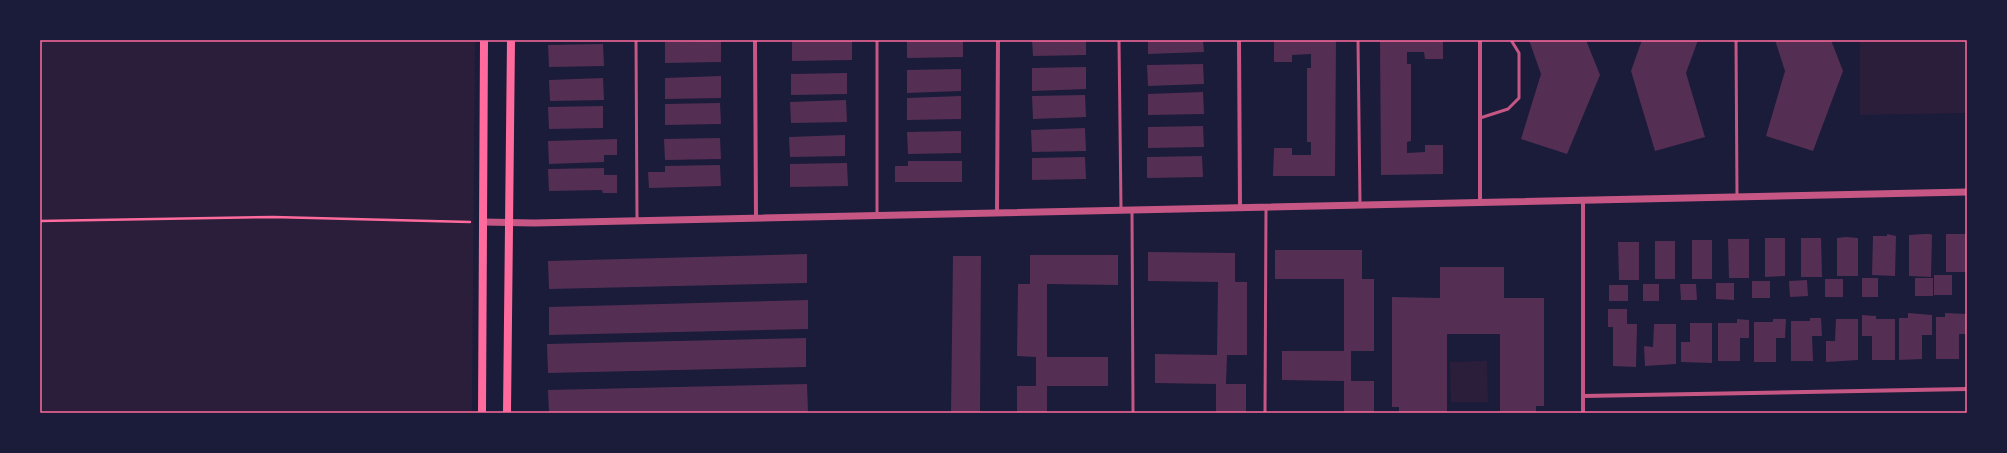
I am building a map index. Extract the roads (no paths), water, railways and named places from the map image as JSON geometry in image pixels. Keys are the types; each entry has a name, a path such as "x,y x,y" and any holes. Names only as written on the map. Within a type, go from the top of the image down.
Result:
{"main road":[{"path":"482,413 484,40"},
{"path":"507,413 511,40"}],"street":[{"path":"755,40 756,218"},
{"path":"997,213 998,40"},
{"path":"1239,40 1240,208"},
{"path":"1480,40 1480,202"},
{"path":"483,222 637,221 1967,192"},
{"path":"1583,200 1583,413"},
{"path":"1583,396 1967,389"}],"lane":[{"path":"636,40 637,221"},
{"path":"877,40 877,216"},
{"path":"1119,40 1121,210"},
{"path":"1358,40 1360,205"},
{"path":"1480,118 1508,109 1519,98 1519,53 1511,40"},
{"path":"1736,40 1737,197"},
{"path":"1265,413 1266,207"},
{"path":"1132,210 1133,413"}]}
